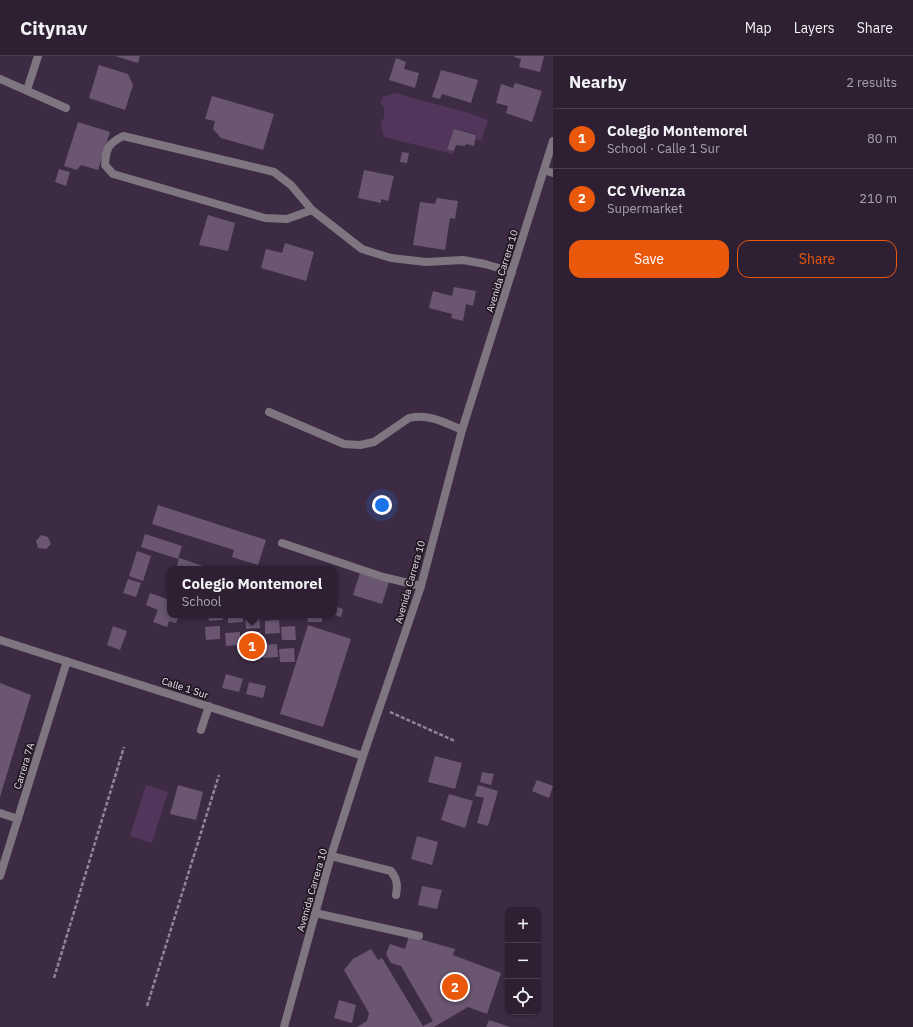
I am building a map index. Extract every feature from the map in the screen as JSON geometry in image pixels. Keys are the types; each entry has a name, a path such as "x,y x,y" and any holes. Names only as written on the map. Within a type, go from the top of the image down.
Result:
{"street":[{"path":"27,90 38,56"},
{"path":"0,79 66,108"},
{"path":"312,210 287,219 265,218 113,174 104,165 106,152 112,142 123,136 274,172 291,185 312,210 362,249 391,258 426,262 463,260 485,264 512,272"},
{"name":"Avenida Carrera 10","path":"284,1027 331,856 363,756 381,708 421,586 462,430 553,141"},
{"path":"544,170 553,173"},
{"path":"269,412 344,444 360,445 374,442 409,418 415,416 435,418 462,430"},
{"path":"282,543 383,577 421,586"},
{"name":"Calle 1 Sur","path":"0,640 363,756"},
{"name":"Carrera 7A","path":"0,876 67,661"},
{"path":"201,730 209,706"},
{"path":"0,813 18,819"},
{"path":"331,856 391,871 396,877 396,895"},
{"path":"315,913 419,936"}],"path":[{"path":"381,708 455,741"},
{"path":"54,978 124,747"},
{"path":"147,1006 219,775"}],"shaded area":[{"path":"395,93 469,113 488,120 481,141 475,139 476,134 454,129 447,148 454,151 453,154 384,137 380,122 384,118 384,108 380,103 383,97"},
{"path":"146,785 168,792 152,843 130,836"}],"building":[{"path":"115,56 140,56 138,63"},
{"path":"544,56 540,72 519,67 521,59 514,57"},
{"path":"396,58 406,62 404,69 419,73 415,88 389,80"},
{"path":"99,65 128,74 133,85 125,110 89,98"},
{"path":"441,70 478,80 471,103 442,94 440,99 432,97"},
{"path":"515,83 542,91 532,122 506,113 508,106 496,103 501,84 513,88"},
{"path":"212,96 274,114 263,150 221,138 213,129 215,121 205,119"},
{"path":"78,122 110,132 98,170 81,165 77,170 64,166"},
{"path":"454,129 476,135 474,146 466,144 465,146 456,145 454,151 447,149"},
{"path":"402,152 409,153 407,163 400,162"},
{"path":"59,169 70,172 66,186 55,182"},
{"path":"364,170 394,176 388,201 381,199 381,203 358,198"},
{"path":"437,198 458,201 455,219 450,218 445,250 413,245 420,202 435,204"},
{"path":"208,215 235,223 228,251 199,245"},
{"path":"285,243 314,252 306,281 261,268 266,249 282,253"},
{"path":"454,287 476,291 473,306 466,304 463,321 451,318 452,314 429,308 433,291 452,296"},
{"path":"158,505 266,540 258,565 232,557 234,550 152,524"},
{"path":"145,534 182,546 178,559 141,547"},
{"path":"41,535 48,537 51,544 46,549 38,548 36,541"},
{"path":"137,551 151,556 143,581 129,576"},
{"path":"179,558 203,566 177,566"},
{"path":"360,573 389,582 382,604 353,595"},
{"path":"128,579 141,583 136,597 123,593"},
{"path":"150,593 167,599 167,618 178,618 176,623 169,621 167,627 153,622 158,610 146,605"},
{"path":"337,607 343,609 341,617 337,616"},
{"path":"208,618 223,618 223,620 209,621"},
{"path":"228,618 243,618 243,622 228,623"},
{"path":"245,618 259,618 260,628 246,629"},
{"path":"307,618 322,618 322,622 308,622"},
{"path":"279,620 280,633 265,634 265,621"},
{"path":"308,625 351,639 323,727 280,714"},
{"path":"113,626 127,631 120,650 107,645"},
{"path":"220,626 220,639 206,640 205,627"},
{"path":"295,626 296,640 282,640 281,627"},
{"path":"240,632 240,645 226,646 225,633"},
{"path":"258,639 259,652 245,653 244,640"},
{"path":"277,644 278,657 263,658 263,645"},
{"path":"294,648 295,662 280,662 279,649"},
{"path":"226,674 243,679 239,692 222,688"},
{"path":"249,682 266,686 263,698 246,694"},
{"path":"0,683 31,695 0,797"},
{"path":"435,756 462,763 455,789 428,782"},
{"path":"482,772 494,774 491,785 480,782"},
{"path":"537,780 553,786 549,798 532,791"},
{"path":"178,785 203,792 196,820 170,814"},
{"path":"478,785 498,791 488,826 477,823 484,798 475,796"},
{"path":"449,794 473,801 465,828 441,820"},
{"path":"417,836 438,842 432,865 411,859"},
{"path":"422,886 442,890 437,909 418,905"},
{"path":"409,936 455,949 453,955 501,973 487,1014 468,1007 434,1027 357,1027 367,1021 369,1013 344,970 353,959 371,949 378,960 382,958 423,1026 433,1021 401,966 391,963 386,954 390,944 405,949"},
{"path":"339,1000 356,1005 352,1023 334,1018"},
{"path":"489,1020 510,1027 486,1027"}],"place":[{"name":"Colegio Montemorel","path":"252,646"},
{"name":"CC Vivenza","path":"455,987"}]}
